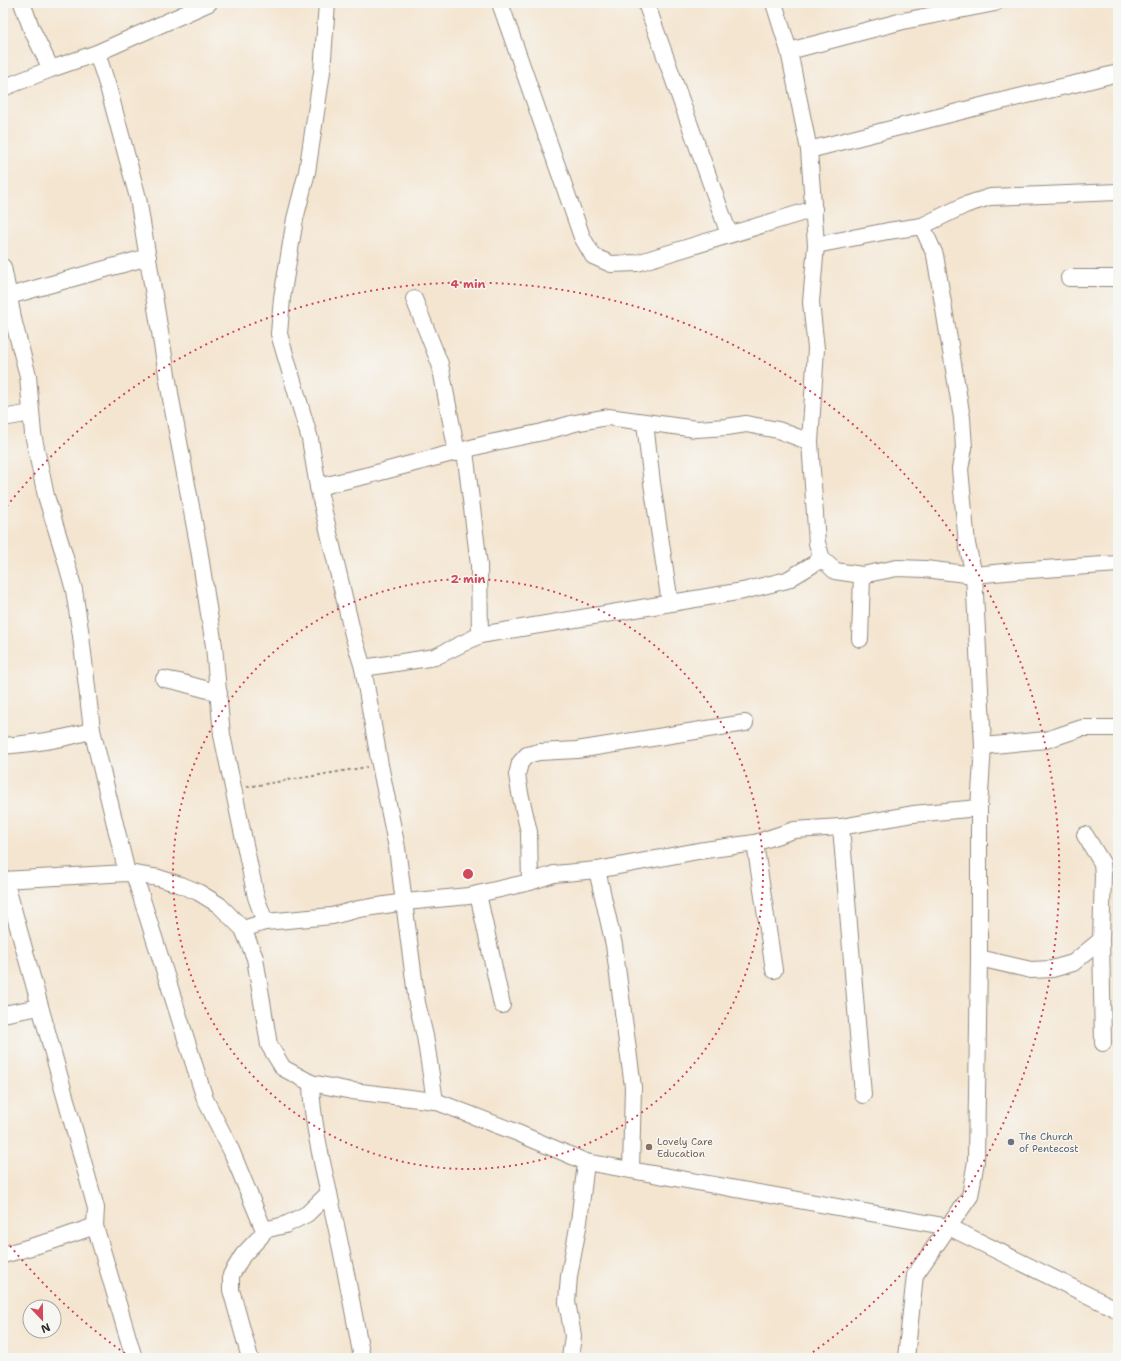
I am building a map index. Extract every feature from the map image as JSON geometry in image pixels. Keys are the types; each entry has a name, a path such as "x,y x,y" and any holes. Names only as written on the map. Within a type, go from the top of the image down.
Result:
{"street":[{"path":"22,3 32,30 51,69"},
{"path":"3,88 51,69 97,54 209,3"},
{"path":"327,3 322,72 307,172 295,219 282,298 279,334 310,439 318,487 363,668 380,765 398,848 417,1003 425,1036 435,1101"},
{"path":"500,3 582,236 594,256 611,264 637,263 814,209"},
{"path":"646,3 729,234"},
{"path":"774,3 789,51 809,150 816,246 811,302 816,349 810,442 817,542 822,559 836,571 862,575 897,568 925,569 974,575 1118,564"},
{"path":"789,51 903,22 995,3"},
{"path":"97,54 108,87 138,198 172,406 199,549 214,646 222,735 256,897 265,922"},
{"path":"809,150 1118,72"},
{"path":"816,246 888,231 922,226 965,205 990,197 1118,192"},
{"path":"906,1358 915,1275 970,1196 976,1161 979,958 979,808 983,746 974,575 967,544 962,503 960,469 964,448 962,418 935,255 922,226"},
{"path":"9,296 148,257"},
{"path":"3,267 28,376 33,434 46,496 74,590 92,730 130,874 202,1092 231,1150 264,1230 261,1236 243,1255 231,1275 231,1290 250,1358"},
{"path":"1070,278 1118,278"},
{"path":"414,299 440,364 461,452 479,565 480,635"},
{"path":"3,418 31,413"},
{"path":"318,487 461,452 490,443 543,432 575,422 608,417 696,429 746,424 778,430 810,442"},
{"path":"644,423 670,603"},
{"path":"363,668 435,657 480,635 743,591 787,580 822,559"},
{"path":"860,639 862,575"},
{"path":"164,679 219,693"},
{"path":"530,882 529,832 517,775 520,763 527,755 540,752 578,750 745,723"},
{"path":"983,746 1046,740 1082,728 1118,728"},
{"path":"3,746 61,739 92,730"},
{"path":"243,929 265,922 332,916 359,909 405,902 470,896 530,882 554,874 597,870 698,851 754,844 794,830 841,827 913,814 979,808"},
{"path":"841,827 863,1095"},
{"path":"1085,835 1102,863 1101,940 1103,1043"},
{"path":"754,844 774,970"},
{"path":"597,870 614,945 633,1087 631,1170"},
{"path":"134,1358 95,1226 96,1208 4,880 130,874 159,878 198,892 218,905 243,929 255,958 269,1045 283,1068 311,1083 352,1091 435,1101 513,1131 586,1162 949,1227 1118,1310"},
{"path":"478,894 502,1005"},
{"path":"979,958 1031,970 1052,969 1073,962 1101,940"},
{"path":"3,1014 40,1007"},
{"path":"311,1083 312,1103 318,1145 344,1264 362,1358"},
{"path":"570,1358 573,1336 567,1302 569,1276 576,1241 586,1162"},
{"path":"264,1230 285,1225 307,1214 329,1193"},
{"path":"3,1255 55,1240 95,1226"}],"path":[{"path":"233,790 380,765"}],"place":[{"name":"The Church of Pentecost","path":"1011,1142"},
{"name":"Lovely Care Education","path":"649,1147"}]}
